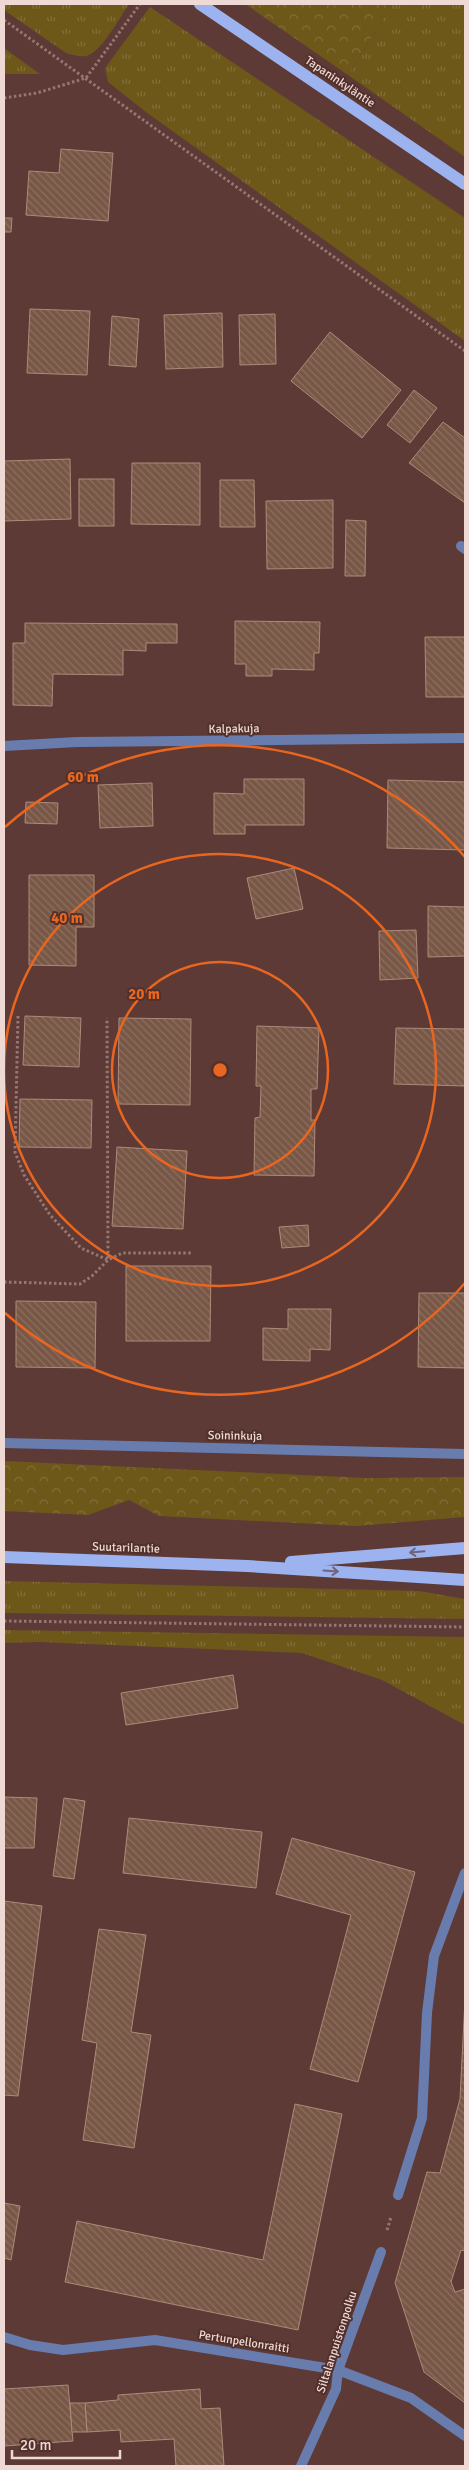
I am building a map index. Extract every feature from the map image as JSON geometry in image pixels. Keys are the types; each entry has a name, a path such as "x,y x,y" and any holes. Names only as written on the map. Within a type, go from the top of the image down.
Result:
{"main road":[{"name":"Tapaninkyläntie","path":"200,4 465,184"},
{"name":"Suutarilantie","path":"247,1566 465,1548"},
{"name":"Suutarilantie","path":"4,1557 247,1566 465,1580"}],"street":[{"name":"Kalpakuja","path":"4,746 77,742 465,738"},
{"name":"Soininkuja","path":"4,1443 465,1454"},
{"path":"398,2195 422,2118 427,2013 434,1956 465,1874"},
{"name":"Siltalanpuistonpolku","path":"301,2466 336,2389 338,2370 381,2252"},
{"name":"Pertunpellonraitti","path":"4,2337 30,2345 63,2350 155,2340 338,2370 411,2398 465,2436"}],"path":[{"path":"4,98 37,93 86,78 140,4"},
{"path":"4,20 465,352"},
{"path":"18,1016 15,1152 24,1175 50,1215 81,1248 108,1260"},
{"path":"107,1018 108,1260"},
{"path":"4,1282 80,1284 92,1276 108,1260 122,1253 191,1252"},
{"path":"4,1621 465,1627"},
{"path":"381,2252 398,2195"}],"green space":[{"path":"4,4 129,4 98,48 86,56 76,56 66,53 4,10"},
{"path":"245,4 393,4 348,75"},
{"path":"393,4 465,4 465,157 348,75"},
{"path":"150,7 465,218 465,341 146,112 108,82 105,68"},
{"path":"4,48 40,74 4,74"},
{"path":"4,1461 367,1478 465,1477 465,1517 357,1526 159,1516 129,1500 88,1515 4,1511"},
{"path":"4,1581 419,1591 465,1599 465,1619 4,1613"},
{"path":"4,1630 465,1637 465,1725 382,1680 302,1653 40,1642 4,1643"}],"building":[{"path":"61,149 113,153 108,221 26,215 29,171 59,173"},
{"path":"4,218 12,218 11,232 4,232"},
{"path":"30,309 90,311 87,375 27,373"},
{"path":"222,313 223,367 166,369 164,315"},
{"path":"275,314 276,364 240,365 239,315"},
{"path":"112,316 139,319 136,367 109,365"},
{"path":"330,332 401,390 362,438 291,381"},
{"path":"414,390 437,408 410,443 387,425"},
{"path":"443,422 465,438 465,503 409,463"},
{"path":"70,459 71,519 4,521 4,461"},
{"path":"132,463 200,463 200,525 131,524"},
{"path":"79,479 114,479 114,526 79,526"},
{"path":"220,480 254,480 255,527 220,527"},
{"path":"333,500 333,568 267,569 266,501"},
{"path":"346,520 366,521 365,576 345,576"},
{"path":"235,621 320,622 319,653 314,653 314,670 272,669 272,676 246,676 246,664 235,664"},
{"path":"25,623 177,624 177,643 146,643 146,651 123,650 123,675 53,674 52,706 13,705 13,643 25,643"},
{"path":"425,637 465,637 465,697 426,697"},
{"path":"244,779 304,779 304,825 245,825 245,834 214,834 214,793 244,794"},
{"path":"388,780 465,782 465,850 387,848"},
{"path":"152,783 153,826 100,828 98,785"},
{"path":"26,802 58,803 57,824 25,823"},
{"path":"294,868 303,909 256,919 247,878"},
{"path":"29,875 94,875 94,927 76,927 76,966 29,965"},
{"path":"428,906 465,907 465,956 428,957"},
{"path":"416,930 418,978 380,980 379,931"},
{"path":"25,1016 81,1018 79,1067 23,1065"},
{"path":"119,1018 191,1019 190,1105 118,1104"},
{"path":"257,1026 319,1028 317,1089 311,1089 311,1120 315,1120 314,1176 254,1175 255,1118 260,1117 261,1086 256,1086"},
{"path":"396,1028 465,1029 465,1086 394,1084"},
{"path":"20,1099 92,1100 91,1148 19,1147"},
{"path":"117,1147 187,1151 183,1229 112,1226"},
{"path":"308,1225 309,1246 282,1248 279,1227"},
{"path":"126,1266 211,1266 210,1341 126,1341"},
{"path":"419,1293 465,1293 465,1368 418,1367"},
{"path":"16,1301 96,1302 95,1368 16,1367"},
{"path":"288,1309 331,1309 330,1350 310,1349 310,1361 263,1360 263,1328 288,1329"},
{"path":"233,1675 238,1708 126,1725 121,1693"},
{"path":"4,1797 37,1798 34,1848 4,1848"},
{"path":"64,1798 85,1801 74,1879 53,1876"},
{"path":"129,1818 262,1832 256,1888 123,1873"},
{"path":"292,1838 415,1872 358,2082 310,2069 351,1915 276,1894"},
{"path":"4,1901 42,1906 18,2096 4,2095"},
{"path":"99,1929 146,1935 131,2032 151,2035 134,2148 83,2140 97,2043 82,2040"},
{"path":"465,2000 465,2251 461,2250 451,2282 455,2292 465,2289 465,2403 424,2372 395,2283 427,2172 440,2173 460,2099"},
{"path":"295,2104 342,2114 298,2330 65,2282 77,2221 263,2260"},
{"path":"4,2203 20,2206 11,2260 4,2258"},
{"path":"68,2385 73,2441 4,2446 4,2389"},
{"path":"200,2389 201,2409 220,2408 224,2466 176,2466 174,2439 121,2442 120,2430 87,2432 85,2403 118,2400 118,2395"},
{"path":"70,2403 85,2403 87,2432 72,2432"}]}
